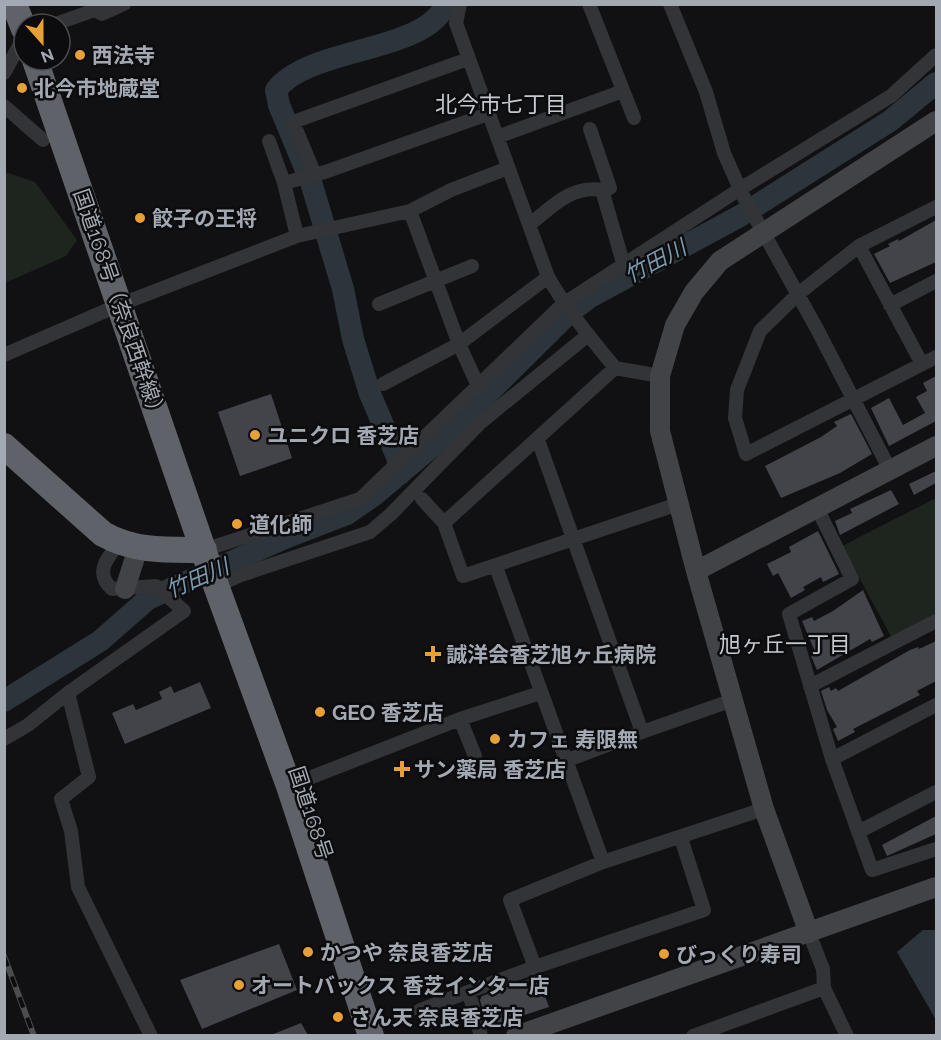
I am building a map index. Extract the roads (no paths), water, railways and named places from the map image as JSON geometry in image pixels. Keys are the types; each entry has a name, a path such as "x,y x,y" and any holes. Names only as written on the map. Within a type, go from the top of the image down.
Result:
{"highway":[{"name":"国道168号（奈良西幹線）","path":"39,72 205,554"},
{"path":"4,446 103,534 129,546 205,554"},
{"name":"国道168号","path":"205,554 219,591 286,740 295,784 371,1035"},
{"name":"国道168号","path":"295,784 385,1035"}],"street":[{"path":"72,17 94,7 102,14 124,4"},
{"path":"460,4 456,23 548,277 565,306 615,368 660,376"},
{"path":"589,4 634,118"},
{"path":"670,4 706,92 724,153 741,191 854,398 890,470"},
{"path":"205,554 360,499 565,306 891,96 936,55"},
{"path":"4,73 12,59"},
{"path":"315,175 293,122 468,59"},
{"path":"496,137 623,91"},
{"path":"4,106 43,140"},
{"path":"284,183 315,175 488,114"},
{"path":"847,1035 824,988 823,969 765,809 696,571 660,431 660,376 675,325 694,292 720,261 760,225 936,122"},
{"path":"529,225 566,196 586,188 602,190 610,188 590,129"},
{"path":"269,141 284,183 297,236"},
{"path":"4,355 119,305 297,236 410,212 451,190 508,168"},
{"path":"602,190 624,266"},
{"path":"936,207 859,246 798,294 760,331 737,390 735,418 746,453 936,357"},
{"path":"410,212 459,344 479,388"},
{"path":"859,246 922,364"},
{"path":"380,304 472,266"},
{"path":"383,384 459,344 548,277"},
{"path":"890,305 936,281"},
{"path":"219,591 241,575 370,532 391,514 480,423 587,332"},
{"path":"444,523 615,368"},
{"path":"538,440 642,732"},
{"path":"696,571 936,447"},
{"path":"422,499 444,523 463,576 496,567 573,538 678,504"},
{"path":"817,508 852,579 789,614 832,759 872,870 936,849"},
{"path":"125,589 129,546"},
{"path":"4,739 28,725 68,693 184,611 156,586 112,589 104,582 102,571 106,559 129,546"},
{"path":"496,567 603,862"},
{"path":"810,686 936,621"},
{"path":"68,693 89,777 61,799 71,831 78,887 151,1035"},
{"path":"295,784 460,719 540,693"},
{"path":"565,762 733,700"},
{"path":"832,759 936,705"},
{"path":"460,719 476,756"},
{"path":"858,832 936,792"},
{"path":"535,967 510,900 603,862 765,809"},
{"path":"420,1010 535,967 704,910 681,838"},
{"path":"516,1035 936,887"},
{"path":"697,1035 824,988"},
{"path":"469,993 481,1035"}],"waterway":[{"name":"竹田川","path":"400,474 397,457 370,394 353,339 343,289 311,182 279,105 276,90 292,76 314,65 392,42 415,32 434,20 446,4"},
{"name":"竹田川","path":"4,701 100,641 148,599 285,538 347,514 373,496 448,433 569,313 590,297 740,216 890,121 936,83"}],"railway":[{"path":"4,956 34,1036"}],"place":[{"name":"西法寺","path":"80,55"},
{"name":"北今市地蔵堂","path":"22,88"},
{"name":"餃子の王将","path":"140,218"},
{"name":"ユニクロ 香芝店","path":"255,435"},
{"name":"道化師","path":"237,524"},
{"name":"誠洋会香芝旭ヶ丘病院","path":"433,654"},
{"name":"GEO 香芝店","path":"320,712"},
{"name":"カフェ 寿限無","path":"495,739"},
{"name":"サン薬局 香芝店","path":"402,769"},
{"name":"かつや 奈良香芝店","path":"308,952"},
{"name":"びっくり寿司","path":"664,954"},
{"name":"オートバックス 香芝インター店","path":"239,985"},
{"name":"さん天 奈良香芝店","path":"338,1017"}],"district":[{"name":"北今市七丁目","path":"501,104"},
{"name":"旭ヶ丘一丁目","path":"785,644"}]}
